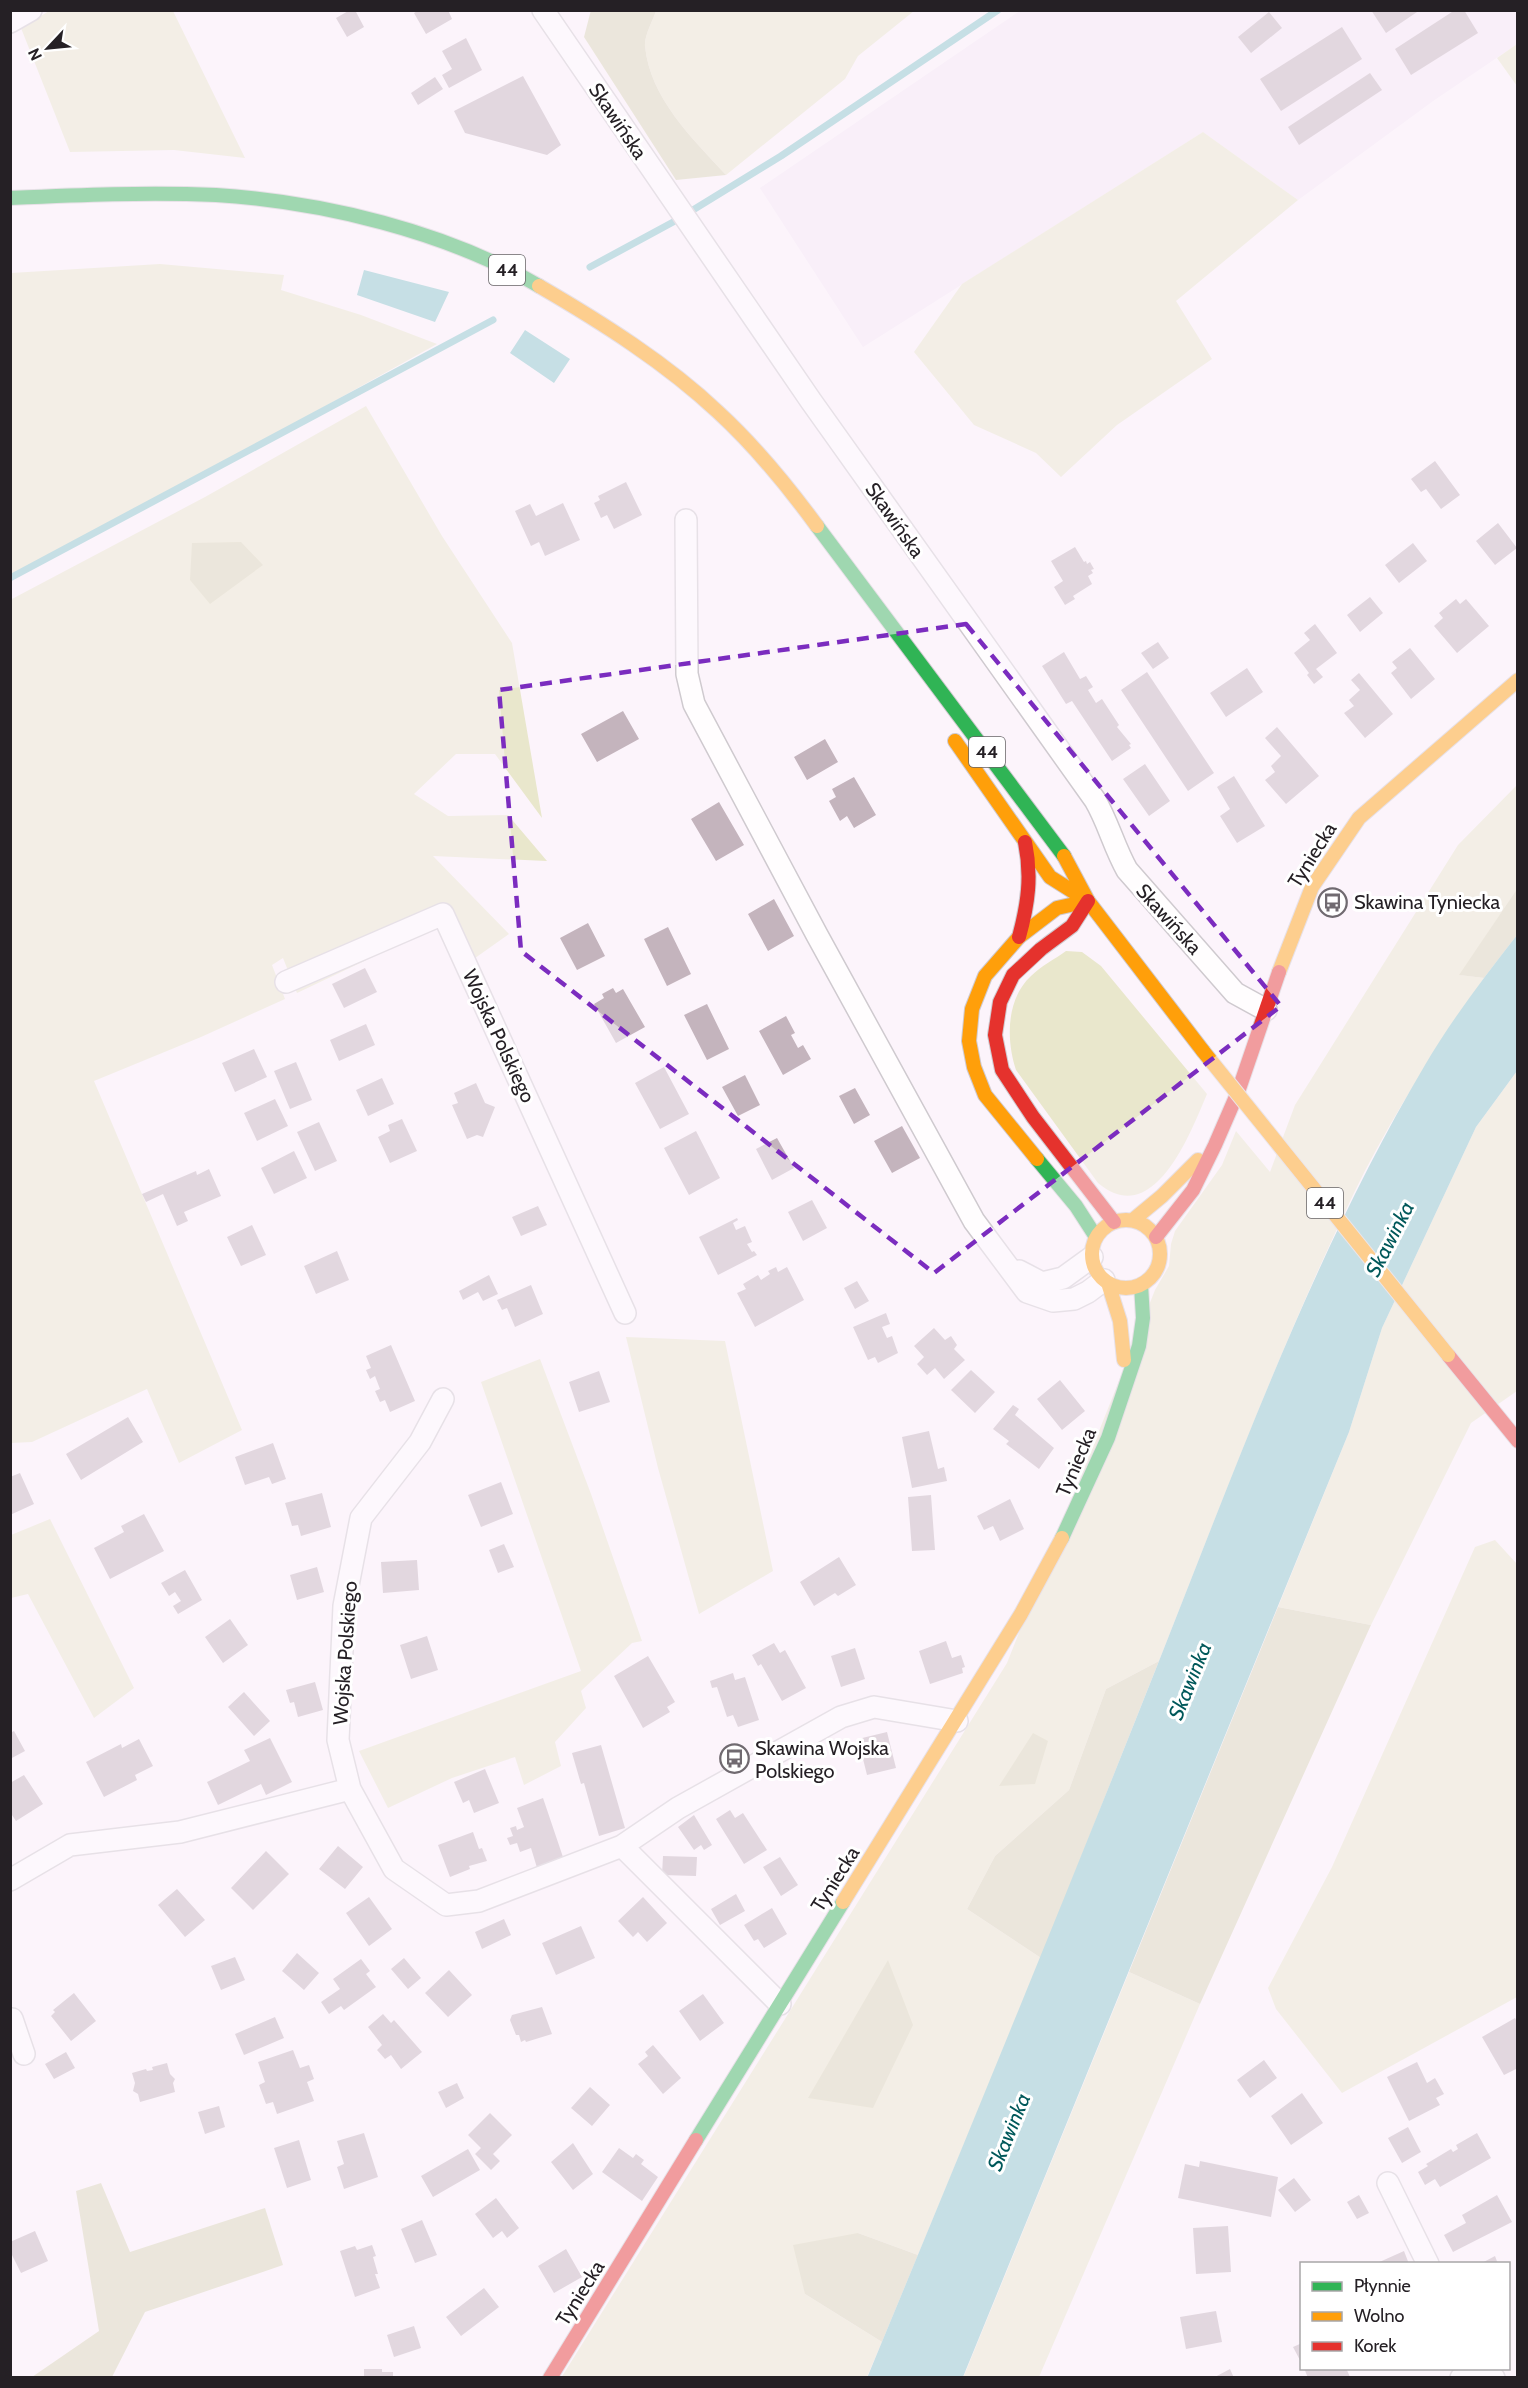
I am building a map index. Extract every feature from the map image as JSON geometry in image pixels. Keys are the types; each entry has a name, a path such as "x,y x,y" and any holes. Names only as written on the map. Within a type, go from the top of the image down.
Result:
{"street":[{"path":"10,22 31,10"},
{"name":"Skawińska","path":"543,10 674,204 1095,800 1104,815 1116,851 1126,870 1235,993 1266,1010"},
{"name":"44","path":"10,198 121,193 246,198 348,215 395,228 478,257 522,277 571,305 670,372 728,420 781,478 1069,862 1088,902 1203,1051 1518,1441"},
{"path":"686,520 687,674 694,704 817,935 969,1211 1027,1292 1053,1301 1074,1299 1106,1282"},
{"name":"44","path":"877,608 929,699"},
{"name":"Tyniecka","path":"1156,1238 1193,1190 1215,1145 1238,1092 1287,947 1312,887 1359,818 1518,680"},
{"name":"44","path":"947,729 1050,877 1088,902"},
{"path":"1019,937 1029,904 1031,884 1031,868 1025,842"},
{"path":"1006,1264 1042,1283 1063,1278 1094,1247 1107,1226 1114,1222 1133,1220 1143,1224 1156,1238 1160,1248 1160,1259 1157,1270 1141,1285 1119,1288 1106,1282 1095,1268 1094,1247 1076,1206 985,1095 974,1067 969,1041 972,1009 985,976 1019,937 1057,908 1088,902"},
{"path":"1088,902 1072,926 1012,975 1000,1002 995,1035 1002,1070 1033,1117 1114,1222"},
{"name":"Wojska Polskiego","path":"286,982 443,914 625,1313"},
{"name":"Tyniecka","path":"1133,1220 1215,1145"},
{"name":"Tyniecka","path":"1106,1282 1117,1300 1122,1321 1125,1388"},
{"name":"Tyniecka","path":"550,2378 1022,1614 1073,1518 1108,1438 1139,1346 1143,1318 1141,1285"},
{"name":"Wojska Polskiego","path":"443,1399 420,1442 361,1518 344,1606 338,1740 350,1789 394,1869 446,1905 479,1902 622,1846 678,1808 841,1717 874,1707 957,1721"},
{"path":"10,1880 70,1845 180,1832 350,1789"},
{"path":"622,1846 780,2004"},
{"path":"10,2019 12,2019 24,2054"},
{"path":"1388,2183 1427,2262"}],"highlighted area":[{"path":"966,624 1281,1006 934,1273 521,951 499,690"}],"shaded area":[{"path":"591,10 656,11 645,42 655,83 687,132 726,175 676,180 584,37"},
{"path":"49,11 173,11 245,158 174,150 70,152 21,28"},
{"path":"656,11 914,11 858,56 845,79 726,175 687,132 655,83 645,42"},
{"path":"1020,11 1517,11 1517,44 1433,101 1298,200 1203,132 863,347 760,188"},
{"path":"1517,44 1517,86 1497,58"},
{"path":"1203,132 1298,200 1176,301 1212,359 1117,425 1061,477 1036,453 974,425 914,352 962,284"},
{"path":"160,264 284,275 281,290 361,315 437,344 11,576 11,273"},
{"path":"366,406 442,536 512,643 542,818 495,754 456,754 414,794 448,816 508,815 547,861 433,856 509,934 461,968 438,926 297,993 283,958 272,965 285,999 94,1081 242,1430 179,1463 147,1389 32,1442 11,1443 10,600 205,497"},
{"path":"241,542 263,565 210,604 190,580 192,543"},
{"path":"1517,785 1517,889 1460,975 1484,978 1431,1057 1353,1195 1276,1368 1159,1661 1106,1689 1069,1790 995,1856 967,1909 1041,1958 918,2255 858,2233 805,2294 882,2342 867,2377 561,2378 1007,1663 1155,1290 1169,1266 1175,1231 1222,1165 1236,1131 1270,1172 1295,1105 1458,845"},
{"path":"1517,889 1517,935 1484,978 1459,975"},
{"path":"1066,951 1082,952 1101,966 1207,1094 1191,1131 1167,1171 1153,1186 1136,1195 1118,1194 1098,1183 1016,1070 1011,1046 1010,1020 1017,996 1035,972"},
{"path":"1517,1071 1517,1391 1471,1423 1371,1625 1278,1607 1349,1432 1382,1328 1476,1127"},
{"path":"626,1337 725,1341 773,1571 699,1614 658,1468"},
{"path":"540,1359 591,1494 642,1641 632,1643 581,1691 586,1708 555,1742 561,1766 524,1785 515,1757 452,1778 388,1808 359,1751 581,1671 481,1382"},
{"path":"50,1519 134,1688 94,1718 28,1594 11,1598 11,1535"},
{"path":"1495,1540 1517,1564 1517,1997 1342,2093 1276,2009 1268,1988 1332,1867 1475,1547"},
{"path":"1278,1607 1371,1625 1200,2004 1129,1972"},
{"path":"1159,1661 1041,1958 967,1909 995,1856 1069,1790 1106,1689"},
{"path":"1033,1733 1048,1741 1035,1784 999,1786"},
{"path":"888,1960 913,2025 873,2108 808,2098"},
{"path":"1129,1972 1200,2004 1039,2377 963,2378"},
{"path":"101,2183 130,2252 265,2208 283,2265 145,2312 112,2377 32,2377 99,2331 76,2191"},
{"path":"858,2233 918,2255 882,2342 805,2294 793,2245"}],"water":[{"path":"364,270 449,292 435,322 357,295"},
{"path":"525,330 570,359 554,383 510,353"},
{"name":"Skawinka","path":"1517,935 1517,1071 1476,1127 1382,1328 1349,1432 963,2377 867,2378 1087,1841 1249,1433 1313,1282 1385,1136 1425,1065 1458,1014"}],"building":[{"path":"350,10 355,10 364,27 347,37 336,18"},
{"path":"419,10 448,10 452,19 426,34 414,13"},
{"path":"1371,10 1420,10 1386,33"},
{"path":"1455,10 1464,10 1478,33 1411,75 1395,49"},
{"path":"1269,12 1282,28 1251,53 1238,37"},
{"path":"1342,27 1362,59 1281,111 1260,79"},
{"path":"466,38 482,70 449,88 442,75 452,69 442,51"},
{"path":"1370,73 1382,90 1299,145 1288,127"},
{"path":"523,76 561,145 547,155 465,133 454,111"},
{"path":"435,77 443,89 418,105 411,93"},
{"path":"1435,461 1460,495 1441,509 1426,489 1421,492 1411,479"},
{"path":"626,482 642,515 614,529 607,515 601,518 594,503 600,500 598,496"},
{"path":"563,503 580,540 545,556 539,542 531,546 515,511 530,504 536,516"},
{"path":"1498,523 1517,548 1495,565 1476,541"},
{"path":"1413,543 1427,561 1399,583 1385,565"},
{"path":"1075,547 1084,562 1086,561 1087,564 1090,562 1094,569 1091,570 1093,573 1088,576 1092,584 1073,596 1075,599 1065,605 1054,587 1063,581 1051,561"},
{"path":"1370,597 1383,613 1360,632 1347,615"},
{"path":"1456,599 1460,604 1466,599 1489,626 1457,653 1434,626 1443,618 1439,613"},
{"path":"1315,624 1337,653 1316,669 1323,677 1314,684 1294,653 1310,640 1304,633"},
{"path":"1158,642 1169,658 1153,669 1141,653"},
{"path":"1410,648 1435,679 1411,699 1391,673 1397,668 1392,662"},
{"path":"1064,652 1080,679 1086,676 1093,687 1088,690 1096,703 1102,699 1119,725 1117,727 1131,744 1129,745 1131,748 1112,761 1072,701 1066,704 1042,666"},
{"path":"1247,668 1263,692 1226,717 1210,693"},
{"path":"1147,672 1214,773 1188,791 1121,690"},
{"path":"1359,673 1393,714 1365,738 1344,713 1354,706 1349,700 1360,690 1351,680"},
{"path":"623,711 639,739 597,762 581,734"},
{"path":"1277,727 1319,776 1286,804 1265,780 1275,772 1271,766 1281,756 1265,738"},
{"path":"825,739 838,762 807,780 794,757"},
{"path":"1145,764 1170,801 1149,816 1123,779"},
{"path":"1234,776 1265,826 1237,843 1220,816 1230,809 1217,787"},
{"path":"854,777 876,815 854,828 847,816 840,821 829,801 836,797 832,789"},
{"path":"719,802 744,845 716,861 691,819"},
{"path":"774,899 794,936 768,951 748,914"},
{"path":"588,923 605,956 577,970 560,938"},
{"path":"668,927 691,974 667,986 644,939"},
{"path":"365,968 377,992 344,1008 332,984"},
{"path":"613,988 616,993 623,989 645,1027 616,1043 594,1004 604,998 602,994"},
{"path":"707,1004 729,1049 707,1060 684,1015"},
{"path":"786,1016 795,1033 791,1035 798,1048 803,1045 811,1059 783,1075 759,1031"},
{"path":"366,1024 375,1045 339,1061 330,1040"},
{"path":"254,1049 267,1077 235,1092 222,1063"},
{"path":"296,1062 312,1100 290,1109 274,1071"},
{"path":"664,1067 689,1114 660,1129 635,1083"},
{"path":"745,1075 760,1105 738,1116 722,1087"},
{"path":"382,1078 394,1104 368,1116 356,1090"},
{"path":"476,1083 485,1103 495,1107 483,1137 477,1135 467,1139 452,1105 458,1103 454,1093"},
{"path":"855,1088 870,1115 854,1124 839,1096"},
{"path":"275,1099 288,1126 257,1141 244,1113"},
{"path":"402,1119 417,1151 390,1163 378,1137 390,1131 388,1125"},
{"path":"319,1122 337,1161 315,1171 297,1132"},
{"path":"902,1126 920,1158 892,1173 874,1141"},
{"path":"696,1131 720,1178 689,1195 664,1148"},
{"path":"777,1138 794,1168 772,1180 756,1149"},
{"path":"294,1151 307,1178 274,1194 261,1168"},
{"path":"209,1169 221,1196 184,1212 188,1221 177,1226 163,1194 146,1202 142,1194 196,1171 197,1175"},
{"path":"812,1200 827,1228 803,1241 788,1212"},
{"path":"538,1206 547,1225 521,1236 512,1217"},
{"path":"737,1218 738,1220 733,1223 736,1230 745,1226 752,1242 747,1244 757,1255 718,1275 699,1237"},
{"path":"252,1225 266,1255 241,1266 227,1237"},
{"path":"337,1251 349,1280 316,1294 304,1266"},
{"path":"776,1267 778,1272 787,1267 804,1300 755,1327 737,1293 746,1289 743,1284 758,1275 761,1280 770,1274 768,1271"},
{"path":"489,1275 498,1294 483,1301 478,1292 463,1300 459,1291"},
{"path":"857,1281 869,1301 855,1309 844,1288"},
{"path":"531,1285 543,1314 515,1327 507,1308 502,1310 497,1300"},
{"path":"886,1313 890,1324 882,1327 887,1338 892,1336 898,1353 878,1363 875,1357 868,1360 853,1327"},
{"path":"934,1328 945,1340 951,1336 957,1345 954,1349 965,1360 944,1379 935,1368 927,1375 917,1364 924,1357 914,1346"},
{"path":"391,1345 415,1401 390,1412 385,1400 380,1402 375,1391 380,1389 375,1376 370,1379 366,1370 371,1368 366,1356"},
{"path":"971,1370 995,1392 975,1413 951,1390"},
{"path":"599,1371 610,1402 579,1412 569,1382"},
{"path":"1060,1380 1085,1411 1062,1430 1037,1399"},
{"path":"1013,1405 1019,1409 1015,1415 1054,1448 1039,1469 1006,1444 1009,1441 993,1429"},
{"path":"128,1417 143,1442 81,1480 66,1454"},
{"path":"929,1431 938,1469 944,1467 947,1481 912,1488 902,1437"},
{"path":"273,1443 286,1479 272,1484 269,1477 245,1485 235,1457"},
{"path":"20,1473 34,1504 10,1515 10,1477"},
{"path":"501,1482 513,1514 481,1527 468,1495"},
{"path":"322,1493 331,1527 301,1536 298,1525 292,1526 285,1503"},
{"path":"931,1495 935,1550 912,1551 908,1497"},
{"path":"1010,1499 1024,1529 1000,1541 993,1526 984,1530 977,1516"},
{"path":"144,1514 164,1551 110,1579 94,1548 124,1532 121,1526"},
{"path":"504,1544 514,1567 498,1573 489,1550"},
{"path":"839,1557 856,1585 838,1596 835,1593 814,1606 800,1582"},
{"path":"417,1560 419,1590 383,1593 381,1562"},
{"path":"317,1567 324,1592 297,1600 290,1575"},
{"path":"185,1570 202,1600 178,1614 173,1606 181,1601 175,1592 169,1596 161,1583"},
{"path":"230,1619 248,1645 223,1663 205,1637"},
{"path":"427,1636 438,1670 411,1679 400,1645"},
{"path":"946,1641 952,1658 961,1655 965,1667 962,1668 963,1673 930,1684 919,1651"},
{"path":"774,1643 780,1653 785,1650 806,1688 782,1701 761,1664 758,1666 752,1655"},
{"path":"855,1648 865,1679 841,1687 831,1656"},
{"path":"648,1656 675,1702 667,1707 670,1712 643,1728 614,1676"},
{"path":"733,1673 735,1680 745,1677 759,1720 738,1727 733,1715 727,1717 717,1687 712,1688 710,1681"},
{"path":"315,1682 323,1710 298,1717 294,1702 290,1703 286,1690"},
{"path":"244,1692 270,1721 254,1736 228,1707"},
{"path":"14,1731 25,1751 10,1759 10,1733"},
{"path":"887,1732 896,1768 867,1775 858,1739"},
{"path":"270,1738 292,1782 266,1795 261,1784 218,1805 207,1782 250,1761 244,1750"},
{"path":"139,1739 153,1766 135,1775 137,1780 104,1797 86,1762 121,1744 122,1748"},
{"path":"601,1745 625,1828 599,1836 584,1783 581,1784 572,1753"},
{"path":"485,1769 499,1803 474,1813 469,1800 463,1803 454,1782"},
{"path":"24,1775 43,1804 16,1821 10,1812 10,1783"},
{"path":"543,1798 565,1863 538,1871 531,1848 520,1852 517,1843 510,1845 507,1838 513,1836 510,1828 516,1826 517,1830 524,1827 517,1808"},
{"path":"730,1810 735,1818 743,1813 767,1850 744,1864 716,1819"},
{"path":"694,1815 712,1845 704,1850 701,1845 694,1850 678,1827"},
{"path":"473,1832 479,1849 482,1848 487,1861 469,1866 470,1869 450,1877 438,1845"},
{"path":"338,1846 363,1867 345,1889 319,1869"},
{"path":"266,1851 289,1874 253,1910 231,1888"},
{"path":"663,1856 697,1857 696,1876 662,1875"},
{"path":"780,1857 798,1885 781,1896 763,1867"},
{"path":"177,1889 205,1920 185,1937 158,1905"},
{"path":"736,1894 745,1911 720,1925 711,1909"},
{"path":"369,1897 392,1929 369,1946 346,1913"},
{"path":"643,1897 667,1923 647,1942 638,1932 633,1937 618,1921"},
{"path":"772,1908 787,1934 764,1948 758,1939 754,1941 744,1925"},
{"path":"504,1919 511,1935 482,1949 475,1932"},
{"path":"581,1926 595,1958 556,1975 542,1943"},
{"path":"297,1953 319,1973 304,1990 282,1971"},
{"path":"235,1957 245,1980 221,1990 211,1966"},
{"path":"404,1958 421,1978 408,1989 391,1969"},
{"path":"361,1959 370,1971 366,1974 376,1987 344,2010 341,2006 329,2014 321,2002 340,1989 333,1979"},
{"path":"449,1970 472,1995 448,2017 425,1993"},
{"path":"74,1993 96,2021 71,2041 51,2016 55,2012 53,2010"},
{"path":"703,1994 724,2023 700,2041 679,2011"},
{"path":"542,2007 552,2034 521,2042 510,2020 512,2015"},
{"path":"383,2014 391,2023 394,2020 422,2052 401,2069 391,2055 385,2059 377,2050 382,2045 368,2027"},
{"path":"275,2017 284,2038 244,2055 235,2034"},
{"path":"1515,2018 1518,2024 1518,2068 1504,2075 1482,2037"},
{"path":"653,2045 681,2078 663,2094 638,2064 648,2056 645,2052"},
{"path":"293,2050 300,2068 309,2065 314,2079 307,2082 314,2101 277,2114 273,2102 266,2104 259,2085 265,2082 258,2062"},
{"path":"66,2052 75,2068 54,2079 45,2064"},
{"path":"1264,2060 1277,2078 1250,2098 1237,2080"},
{"path":"1417,2062 1427,2083 1435,2078 1444,2094 1436,2098 1440,2105 1409,2121 1387,2077"},
{"path":"167,2063 170,2074 175,2079 173,2083 175,2092 140,2102 138,2094 133,2091 135,2083 132,2073 146,2069 147,2071 153,2070 152,2067"},
{"path":"457,2083 464,2098 446,2108 438,2092"},
{"path":"590,2087 610,2105 592,2126 571,2108"},
{"path":"1302,2093 1323,2123 1291,2145 1271,2116"},
{"path":"219,2106 225,2127 205,2134 198,2112"},
{"path":"490,2113 512,2135 493,2154 500,2161 491,2170 475,2154 481,2148 468,2135"},
{"path":"1408,2127 1421,2152 1402,2163 1388,2138"},
{"path":"364,2133 378,2177 344,2189 337,2167 344,2164 337,2141"},
{"path":"1477,2133 1491,2158 1440,2187 1435,2179 1425,2185 1418,2172 1428,2166 1426,2164 1451,2149 1453,2152 1458,2149 1456,2145"},
{"path":"299,2140 311,2180 287,2188 274,2148"},
{"path":"573,2143 593,2174 573,2190 551,2162"},
{"path":"619,2148 633,2158 636,2154 644,2160 641,2164 658,2177 642,2201 602,2172"},
{"path":"468,2149 480,2170 433,2197 421,2176"},
{"path":"1200,2161 1278,2177 1271,2217 1178,2198 1185,2164 1199,2167"},
{"path":"1294,2178 1311,2200 1295,2212 1278,2190"},
{"path":"1359,2195 1369,2213 1357,2219 1347,2202"},
{"path":"1497,2195 1512,2222 1453,2252 1444,2235 1466,2223 1462,2215"},
{"path":"496,2198 519,2228 507,2238 502,2231 493,2238 475,2214"},
{"path":"422,2220 437,2255 415,2263 401,2229"},
{"path":"1228,2226 1231,2272 1196,2274 1193,2228"},
{"path":"35,2231 48,2261 21,2273 10,2251 10,2242"},
{"path":"372,2245 378,2274 375,2274 380,2288 355,2297 340,2251 355,2246 357,2250"},
{"path":"566,2249 582,2277 554,2293 538,2266"},
{"path":"1404,2251 1408,2262 1379,2262"},
{"path":"1495,2256 1497,2262 1484,2262"},
{"path":"484,2288 499,2307 461,2336 446,2317"},
{"path":"1216,2311 1222,2342 1186,2349 1180,2317"},
{"path":"414,2326 421,2348 394,2357 387,2335"},
{"path":"1300,2344 1300,2360 1293,2347"},
{"path":"364,2369 382,2369 382,2372 393,2372 393,2378 364,2378"},
{"path":"1230,2369 1234,2378 1213,2378"},
{"path":"1305,2370 1347,2370 1350,2377 1308,2378"}],"waterway":[{"path":"590,267 675,221 781,156 998,10"},
{"path":"10,578 493,320"}],"traffic: fast":[{"path":"10,198 190,194 298,204 382,222 424,235 503,267 539,286"},
{"path":"817,526 1064,856"},
{"path":"1037,1159 1076,1206 1096,1237"},
{"path":"1062,1538 1108,1438 1139,1346 1143,1318 1141,1285"},
{"path":"696,2140 843,1902"}],"traffic: slow":[{"path":"539,286 632,344 698,394 758,452 817,526"},
{"path":"1279,972 1312,887 1359,818 1518,680"},
{"path":"955,741 1050,877 1088,901"},
{"path":"1064,856 1088,901 1203,1051"},
{"path":"1037,1159 985,1095 974,1067 969,1041 972,1009 985,976 1019,937 1057,908 1088,901"},
{"path":"1203,1051 1448,1355"},
{"path":"1133,1220 1162,1196 1198,1160"},
{"path":"1126,1220 1139,1222 1150,1230 1158,1241 1160,1254 1158,1267 1150,1278 1139,1286 1126,1288 1113,1286 1102,1278 1094,1267 1092,1254 1094,1241 1102,1230 1113,1222 1126,1220"},
{"path":"1108,1283 1120,1321 1124,1360"},
{"path":"843,1902 1021,1614 1062,1538"}],"traffic: jam":[{"path":"1019,937 1028,890 1025,842"},
{"path":"1088,901 1072,926 1041,949 1013,975 1000,1002 995,1035 1002,1070 1033,1117 1114,1222"},
{"path":"1156,1237 1193,1190 1215,1145 1238,1092 1279,972"},
{"path":"1448,1355 1518,1441"},
{"path":"550,2378 696,2140"}],"place":[{"name":"Skawina Tyniecka","path":"1333,902"},
{"name":"Skawina Wojska Polskiego","path":"734,1759"}]}
